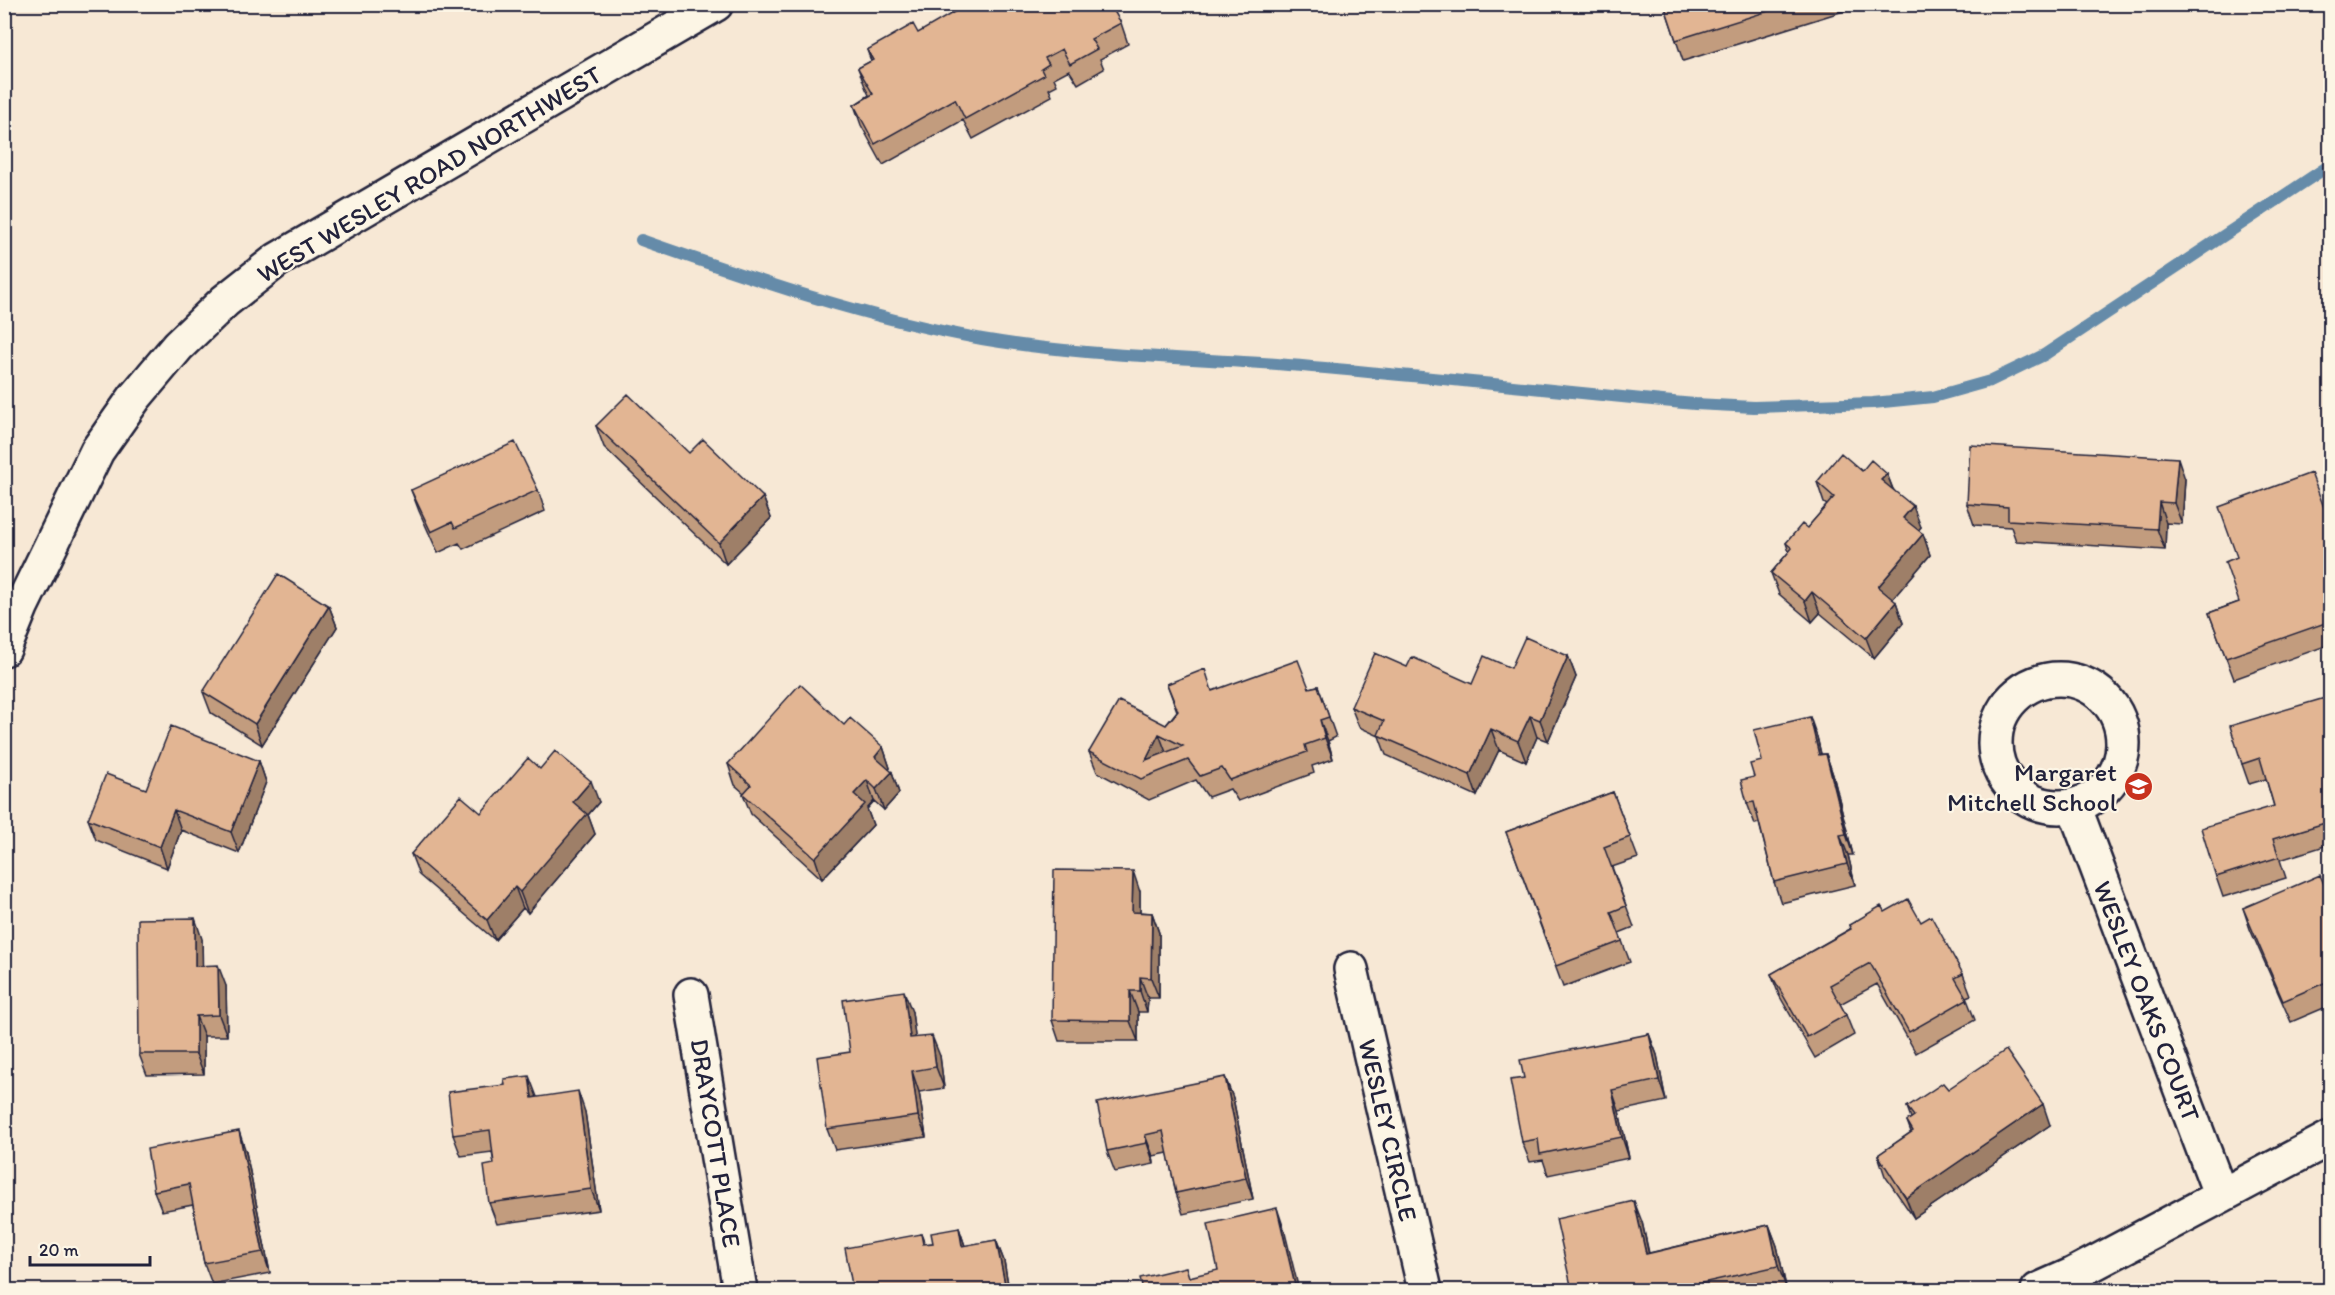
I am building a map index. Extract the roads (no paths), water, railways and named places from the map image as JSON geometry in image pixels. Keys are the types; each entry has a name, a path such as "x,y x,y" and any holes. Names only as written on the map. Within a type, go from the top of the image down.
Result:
{"street":[{"name":"WEST WESLEY ROAD NORTHWEST","path":"4,649 21,607 98,451 135,397 177,346 225,301 277,260 716,4"},
{"name":"WESLEY OAKS COURT","path":"2074,806 2221,1196"},
{"name":"WESLEY CIRCLE","path":"1352,969 1425,1290"},
{"name":"DRAYCOTT PLACE","path":"691,995 740,1290"},
{"path":"2038,1290 2073,1275 2331,1138"}],"waterway":[{"path":"641,240 852,309 938,330 1019,345 1092,353 1329,368 1695,404 1754,407 1873,403 1933,397 1990,381 2044,355 2330,165"}],"place":[{"name":"Margaret Mitchell School","path":"2138,787"}]}
